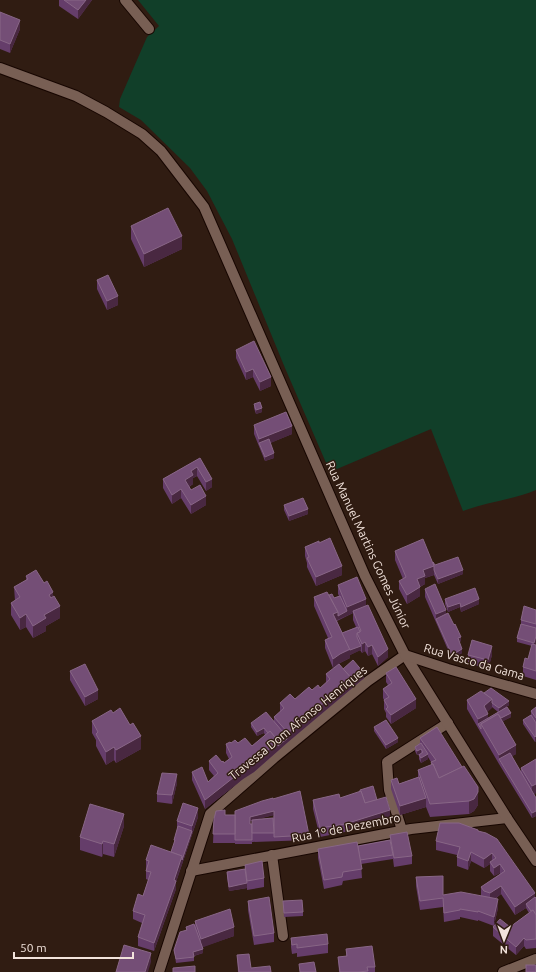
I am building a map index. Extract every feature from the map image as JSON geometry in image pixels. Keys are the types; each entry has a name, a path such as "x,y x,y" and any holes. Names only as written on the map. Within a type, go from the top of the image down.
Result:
{"street":[{"path":"125,0 149,29"},
{"name":"Rua Manuel Martins Gomes Júnior","path":"0,68 76,96 142,134 160,151 204,207 365,576 405,655 507,818 536,861"},
{"name":"Rua Vasco da Gama","path":"405,655 536,694"},
{"name":"Travessa Dom Afonso Henriques","path":"192,871 210,814 274,758 368,681 405,655"},
{"path":"402,830 389,790 387,762 448,723"},
{"name":"Rua 1º de Dezembro","path":"192,871 402,830 507,818"},
{"path":"272,855 283,936"},
{"path":"159,972 192,871"},
{"path":"503,972 536,959"}],"green space":[{"path":"138,0 536,0 536,490 463,511 431,429 330,472 232,239 207,191 190,168 141,120 119,107 120,99 147,37 159,26"}],"building":[{"path":"64,0 86,0 78,10"},
{"path":"0,12 20,20 10,44 0,40"},
{"path":"168,208 182,236 144,254 131,226"},
{"path":"108,275 118,296 107,301 97,280"},
{"path":"254,341 271,377 260,382 253,369 246,372 236,350"},
{"path":"260,402 262,408 256,410 254,404"},
{"path":"286,412 292,426 259,439 254,425"},
{"path":"269,439 274,453 265,457 259,443"},
{"path":"200,458 212,479 206,482 197,467 191,471 193,475 185,480 191,490 200,485 206,496 191,505 181,489 172,495 163,479"},
{"path":"303,498 308,509 289,516 284,505"},
{"path":"330,538 342,566 316,577 307,558 309,557 305,547"},
{"path":"423,539 434,566 423,570 425,576 417,579 420,587 407,595 399,581 406,577 395,551"},
{"path":"458,557 463,570 438,579 434,570 433,562 435,565"},
{"path":"36,570 44,583 47,581 53,592 49,595 51,598 54,596 60,606 44,615 46,618 33,626 26,614 20,618 11,603 20,597 14,587 28,579 26,576"},
{"path":"357,577 366,599 347,607 338,585"},
{"path":"435,584 446,610 436,614 425,589"},
{"path":"475,588 479,599 461,607 460,603 448,607 445,599"},
{"path":"327,592 338,612 333,614 350,649 333,659 325,640 332,637 314,597"},
{"path":"332,594 334,598 340,596 347,611 338,616 338,612 329,595"},
{"path":"368,605 388,649 378,657 372,645 368,647 365,642 362,644 357,633 361,631 353,611"},
{"path":"524,606 536,610 536,624 521,620"},
{"path":"448,613 461,637 458,638 462,649 452,655 436,619"},
{"path":"521,624 536,628 534,643 517,638"},
{"path":"358,627 360,632 357,633 357,637 361,646 350,650 342,633"},
{"path":"472,640 492,646 488,660 468,655"},
{"path":"532,644 536,645 536,671 523,667 525,658 528,659"},
{"path":"353,660 364,673 352,683 352,679 343,669"},
{"path":"85,664 98,690 85,697 70,671"},
{"path":"339,664 352,679 288,733 274,717 284,708 280,703 290,694 295,699 309,687 312,690 318,685 320,688 330,679 326,674"},
{"path":"396,667 416,699 391,715 386,709 388,707 384,700 389,697 383,689 392,683 386,673"},
{"path":"491,688 509,701 499,708 492,703 492,699 484,693"},
{"path":"481,691 492,699 484,706 488,714 478,719 467,700"},
{"path":"507,707 511,713 501,718 498,714 481,724 481,729 478,724"},
{"path":"536,707 536,718 531,711"},
{"path":"120,708 130,725 133,723 141,736 116,750 114,747 106,752 96,734 98,732 92,721 111,710 113,713"},
{"path":"266,712 288,738 278,746 278,741 270,731 268,733 264,728 257,732 251,723"},
{"path":"498,714 516,745 499,755 481,724"},
{"path":"531,715 536,723 535,737 523,720"},
{"path":"386,720 398,738 386,745 374,727"},
{"path":"437,727 462,767 439,778 431,762 436,760 420,738"},
{"path":"270,731 278,741 254,763 205,800 192,772 202,767 208,782 218,773 209,761 216,755 224,763 232,757 226,744 235,740 238,743 245,738 252,746"},
{"path":"421,743 428,754 421,758 419,755 423,752 421,749 417,751 415,747"},
{"path":"510,753 536,798 536,811 532,813 499,759"},
{"path":"536,759 536,784 532,786 521,768"},
{"path":"433,764 439,778 464,766 478,787 478,792 474,799 469,801 430,804 418,770"},
{"path":"162,773 177,774 172,795 157,794"},
{"path":"419,777 426,798 400,806 391,780 397,778 399,784"},
{"path":"373,786 377,800 365,803 360,790"},
{"path":"300,791 309,835 274,837 274,811 250,817 250,824 252,824 252,840 235,840 235,811 262,801"},
{"path":"361,791 365,803 386,797 390,810 345,824 320,828 313,800 339,794 340,798"},
{"path":"183,803 198,808 192,826 177,821"},
{"path":"90,804 124,814 114,844 103,841 102,844 80,837"},
{"path":"225,810 225,815 235,815 235,834 213,834 216,811"},
{"path":"273,818 274,833 252,833 252,820"},
{"path":"440,823 459,823 486,833 497,839 535,893 515,907 501,886 490,893 484,891 481,887 505,871 500,864 494,868 490,862 496,858 492,853 484,859 471,852 468,861 457,857 460,847 436,841"},
{"path":"178,826 192,831 182,860 182,856 171,852"},
{"path":"407,832 412,856 394,858 390,835"},
{"path":"390,840 393,855 360,860 358,846"},
{"path":"357,842 362,869 343,872 342,877 324,880 318,849"},
{"path":"151,845 182,856 174,880 176,881 154,943 138,937 145,915 133,911 138,894 143,896 151,872 146,871 149,861 146,860"},
{"path":"262,861 264,878 247,881 245,865"},
{"path":"245,869 247,883 229,887 227,872"},
{"path":"443,876 443,895 461,892 498,899 494,917 478,911 460,909 444,913 443,898 420,901 416,877"},
{"path":"269,897 274,933 254,936 248,901"},
{"path":"535,897 536,898 536,915 526,904"},
{"path":"302,900 303,912 284,913 283,901"},
{"path":"230,909 234,927 201,939 195,921"},
{"path":"533,910 536,915 536,939 526,940 524,938 516,947 493,927 500,919 510,927"},
{"path":"194,924 203,949 193,952 194,957 176,959 174,950 180,932 187,930 186,927"},
{"path":"327,934 328,944 297,948 297,944 292,945 291,938"},
{"path":"124,945 151,953 145,972 116,972"},
{"path":"372,946 375,967 367,967 368,971 340,972 338,957 347,956 346,949"},
{"path":"249,954 251,968 270,966 271,972 239,972 237,955"},
{"path":"314,962 316,972 300,972 299,964"},
{"path":"526,965 536,965 536,972 526,972"},
{"path":"195,966 195,972 173,972 173,968"}]}
